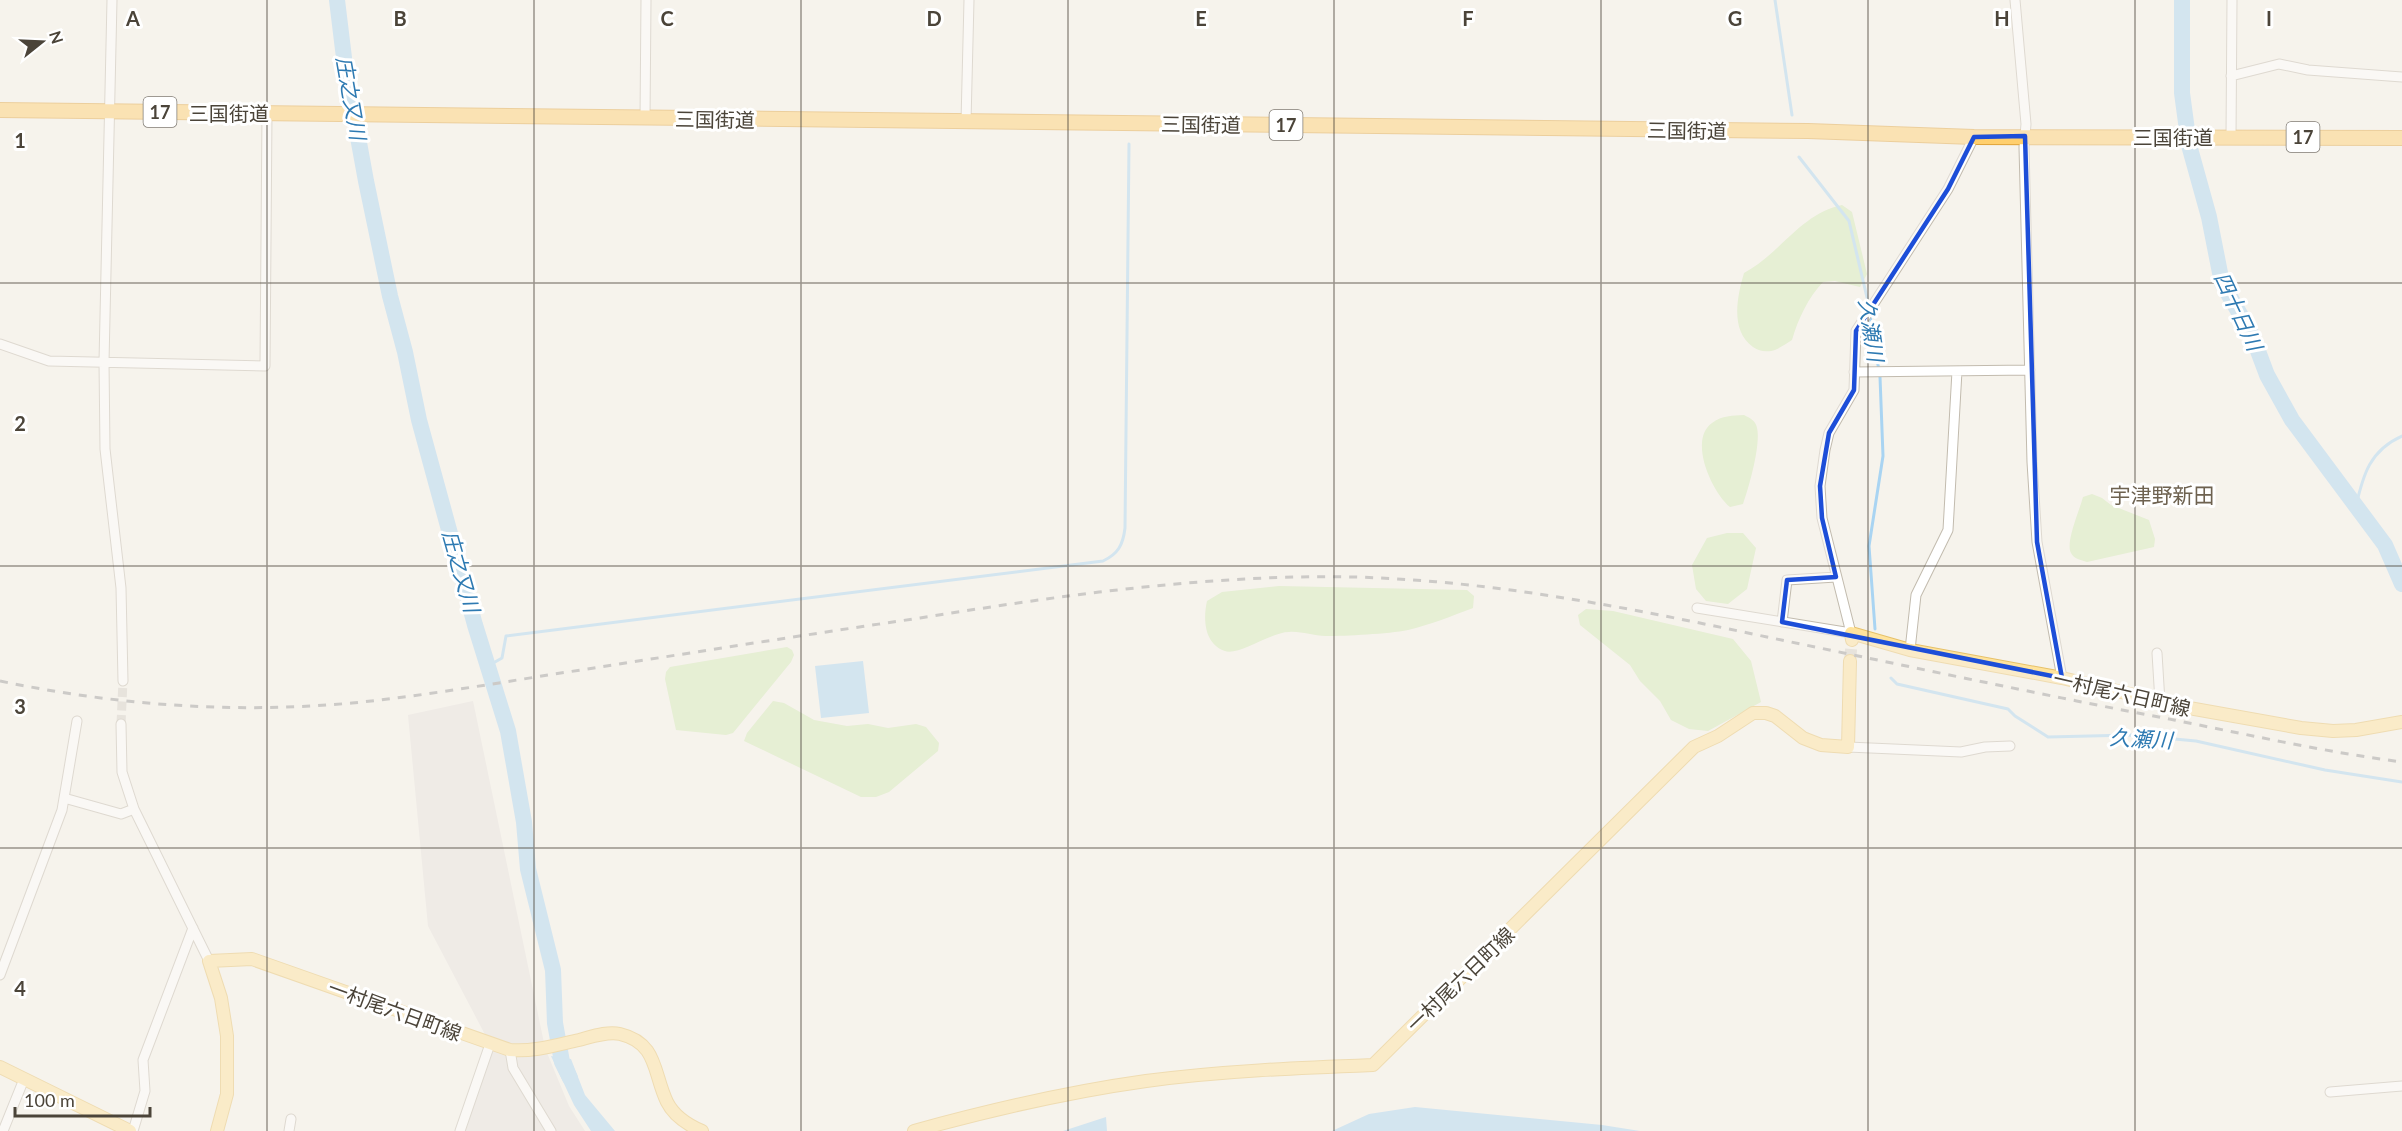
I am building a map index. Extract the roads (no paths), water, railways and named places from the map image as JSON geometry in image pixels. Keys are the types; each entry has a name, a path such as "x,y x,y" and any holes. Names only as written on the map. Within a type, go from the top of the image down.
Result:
{"highway":[{"name":"三国街道","path":"0,110 1808,131 1974,137 2402,138"}],"main road":[{"name":"一村尾六日町線","path":"1852,636 1910,650 2062,678 2160,702 2279,724 2333,731 2356,730 2402,722"},
{"path":"1848,747 1850,662"},
{"name":"一村尾六日町線","path":"914,1131 1002,1107 1145,1081 1215,1073 1373,1065 1694,747 1718,736 1753,713 1766,713 1803,738 1821,745 1848,747"},
{"name":"一村尾六日町線","path":"210,961 252,958 510,1050 545,1048 618,1033 635,1039 649,1050 668,1104 690,1126 702,1131"},
{"path":"210,961 221,998 227,1036 227,1094 217,1131"},
{"path":"0,1067 127,1130"}],"street":[{"path":"112,0 104,362 105,449 121,588 123,681"},
{"path":"645,119 646,0"},
{"path":"966,122 969,0"},
{"path":"2015,0 2025,136 2032,462 2037,542 2062,678"},
{"path":"2231,137 2232,0"},
{"path":"2231,76 2279,64 2308,70 2402,77"},
{"path":"0,344 49,361 265,366 267,113"},
{"path":"1697,608 1852,636 1822,518 1820,486 1829,433 1854,390 1856,331 1948,189 1974,137"},
{"path":"1854,372 2030,370"},
{"path":"1910,650 1916,595 1948,530 1957,371"},
{"path":"1782,622 1788,579 1836,577"},
{"path":"2157,654 2160,702"},
{"path":"0,975 62,810 77,721"},
{"path":"122,724 122,772 134,809 210,961"},
{"path":"1848,747 1961,752 1985,747 2010,746"},
{"path":"64,798 121,814 134,809"},
{"path":"127,1130 145,1091 143,1060 193,928"},
{"path":"460,1131 490,1044"},
{"path":"510,1050 513,1068 551,1131"},
{"path":"3,1131 24,1079"},
{"path":"2330,1092 2402,1086"},
{"path":"289,1131 291,1119"}],"water":[{"path":"863,661 869,713 821,718 815,666"},
{"path":"551,1056 571,1059 585,1095 615,1131 591,1131 574,1105"},
{"path":"1415,1107 1602,1125 1640,1131 1332,1131 1369,1114"},
{"path":"1106,1117 1107,1131 1063,1131"}],"waterway":[{"name":"庄之又川","path":"337,0 345,66 366,181 419,420 475,625 508,731 524,822 528,869 553,970 555,1023 562,1062 570,1078"},
{"name":"久瀬川","path":"1775,0 1792,115"},
{"name":"四十日川","path":"2182,0 2182,93 2189,145 2209,217 2222,283 2252,335 2267,375 2292,420 2385,545 2402,584"},
{"path":"488,666 502,658 506,636 1103,561 1116,552 1123,539 1125,528 1129,144"},
{"name":"久瀬川","path":"1799,157 1849,221 1869,306"},
{"name":"久瀬川","path":"1870,316 1880,377 1883,456 1869,546 1875,629"},
{"path":"2356,506 2365,474 2375,456 2382,448 2402,436"},
{"name":"久瀬川","path":"1891,678 1897,684 2008,709 2048,737 2131,735 2196,741 2325,770 2402,782"}],"tunnel":[{"path":"1850,661 1852,640"},
{"path":"121,724 123,681"}],"railway":[{"path":"0,681 87,696 175,705 263,708 352,703 443,692 1107,591 1249,579 1355,577 1474,586 1591,602 2288,743 2402,762"}],"district":[{"name":"宇津野新田","path":"2162,494"}]}
